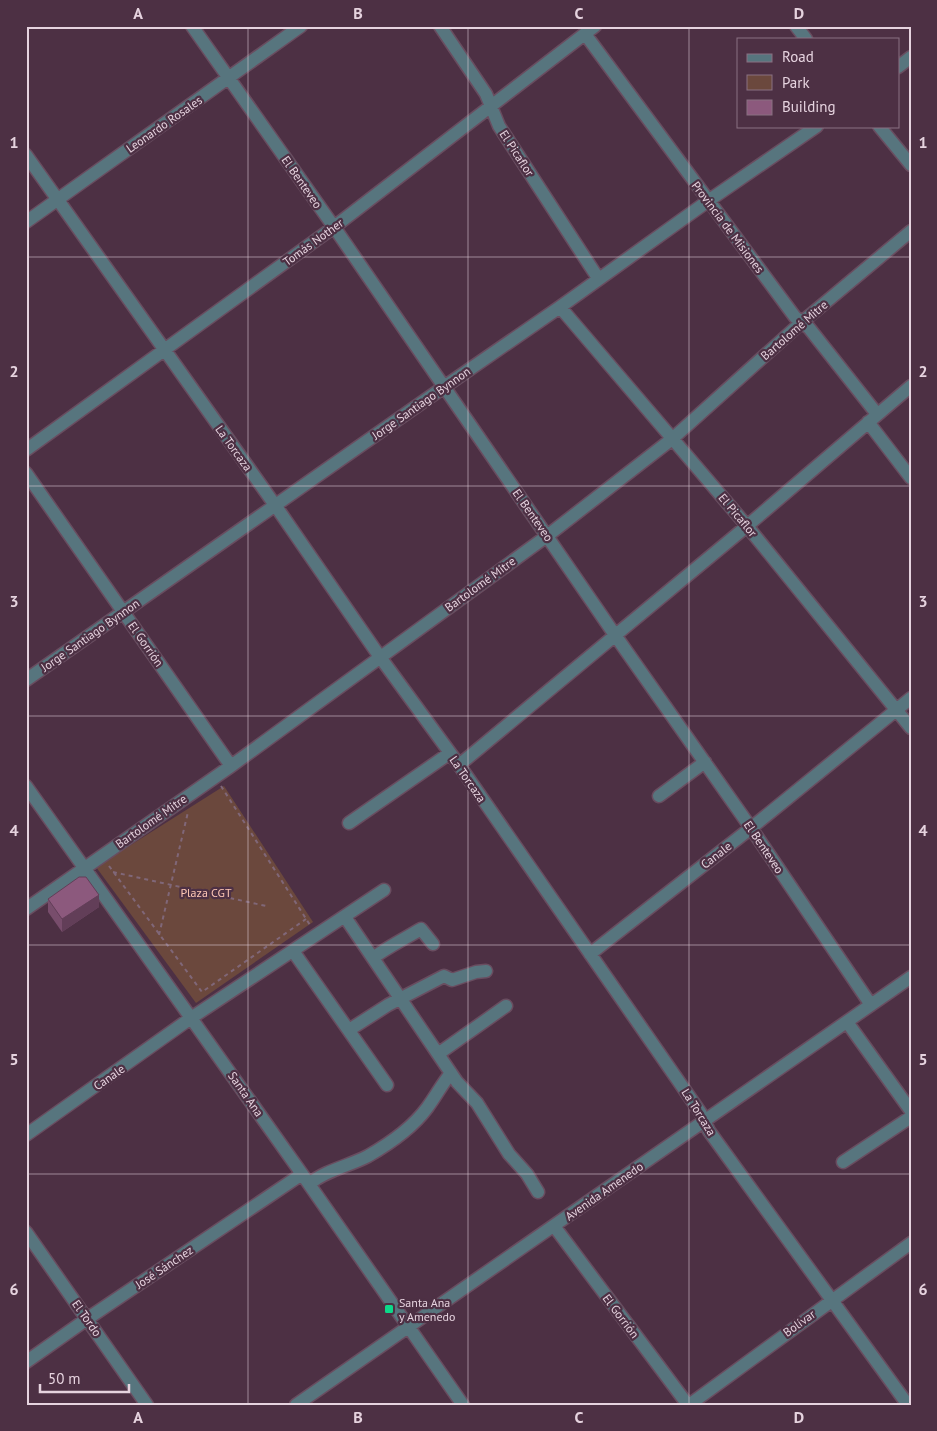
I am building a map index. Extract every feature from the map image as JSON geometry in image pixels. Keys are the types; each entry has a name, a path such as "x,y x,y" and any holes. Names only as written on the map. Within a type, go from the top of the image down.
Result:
{"street":[{"name":"El Benteveo","path":"192,26 334,227 615,636 751,828 871,1005"},
{"name":"Leonardo Rosales","path":"26,222 301,26"},
{"name":"El Picaflor","path":"440,26 486,94 499,126 598,278"},
{"path":"796,26 805,38"},
{"name":"Tomás Nother","path":"26,450 334,227 590,30"},
{"name":"Provincia de Misiones","path":"590,30 708,201 795,317 809,328 911,478"},
{"path":"900,65 911,57"},
{"name":"Jorge Santiago Bynnon","path":"26,680 814,128"},
{"path":"881,128 911,164"},
{"name":"La Torcaza","path":"26,155 275,505 380,657 459,765 700,1112 710,1131 908,1405"},
{"name":"Bartolomé Mitre","path":"26,909 231,766 547,536 672,439 802,322 911,231"},
{"name":"El Picaflor","path":"560,306 747,526 911,728"},
{"path":"459,765 747,526 911,386"},
{"name":"El Gorrión","path":"26,473 231,766"},
{"name":"Canale","path":"590,954 751,828 911,698"},
{"path":"349,823 450,753"},
{"path":"659,796 705,762"},
{"name":"Santa Ana","path":"26,786 306,1179 463,1405"},
{"name":"Canale","path":"26,1135 192,1018 345,918 384,890"},
{"path":"345,918 457,1082 477,1103 509,1154 527,1174 538,1192"},
{"path":"373,958 422,929 433,944"},
{"path":"293,951 387,1085"},
{"path":"350,1030 400,998 444,976 452,980 476,972 486,971"},
{"name":"Avenida Amenedo","path":"296,1405 911,977"},
{"path":"438,1054 506,1006"},
{"path":"846,1022 911,1111"},
{"name":"José Sánchez","path":"26,1362 87,1319 306,1179 320,1177 369,1155 401,1134 427,1108 443,1082 451,1073"},
{"path":"843,1162 911,1116"},
{"name":"El Gorrión","path":"554,1226 688,1405"},
{"name":"El Tordo","path":"26,1232 147,1405"},
{"name":"Bolívar","path":"688,1405 911,1243"}],"path":[{"path":"215,777 317,936"},
{"path":"159,935 188,812 180,817"},
{"path":"109,867 202,992 306,919"},
{"path":"113,872 266,906"}],"green space":[{"name":"Plaza CGT","path":"224,786 313,922 196,1003 96,867"}],"building":[{"path":"79,877 86,877 99,895 62,919 48,899"}],"place":[{"name":"Santa Ana y Amenedo","path":"389,1309"}]}
